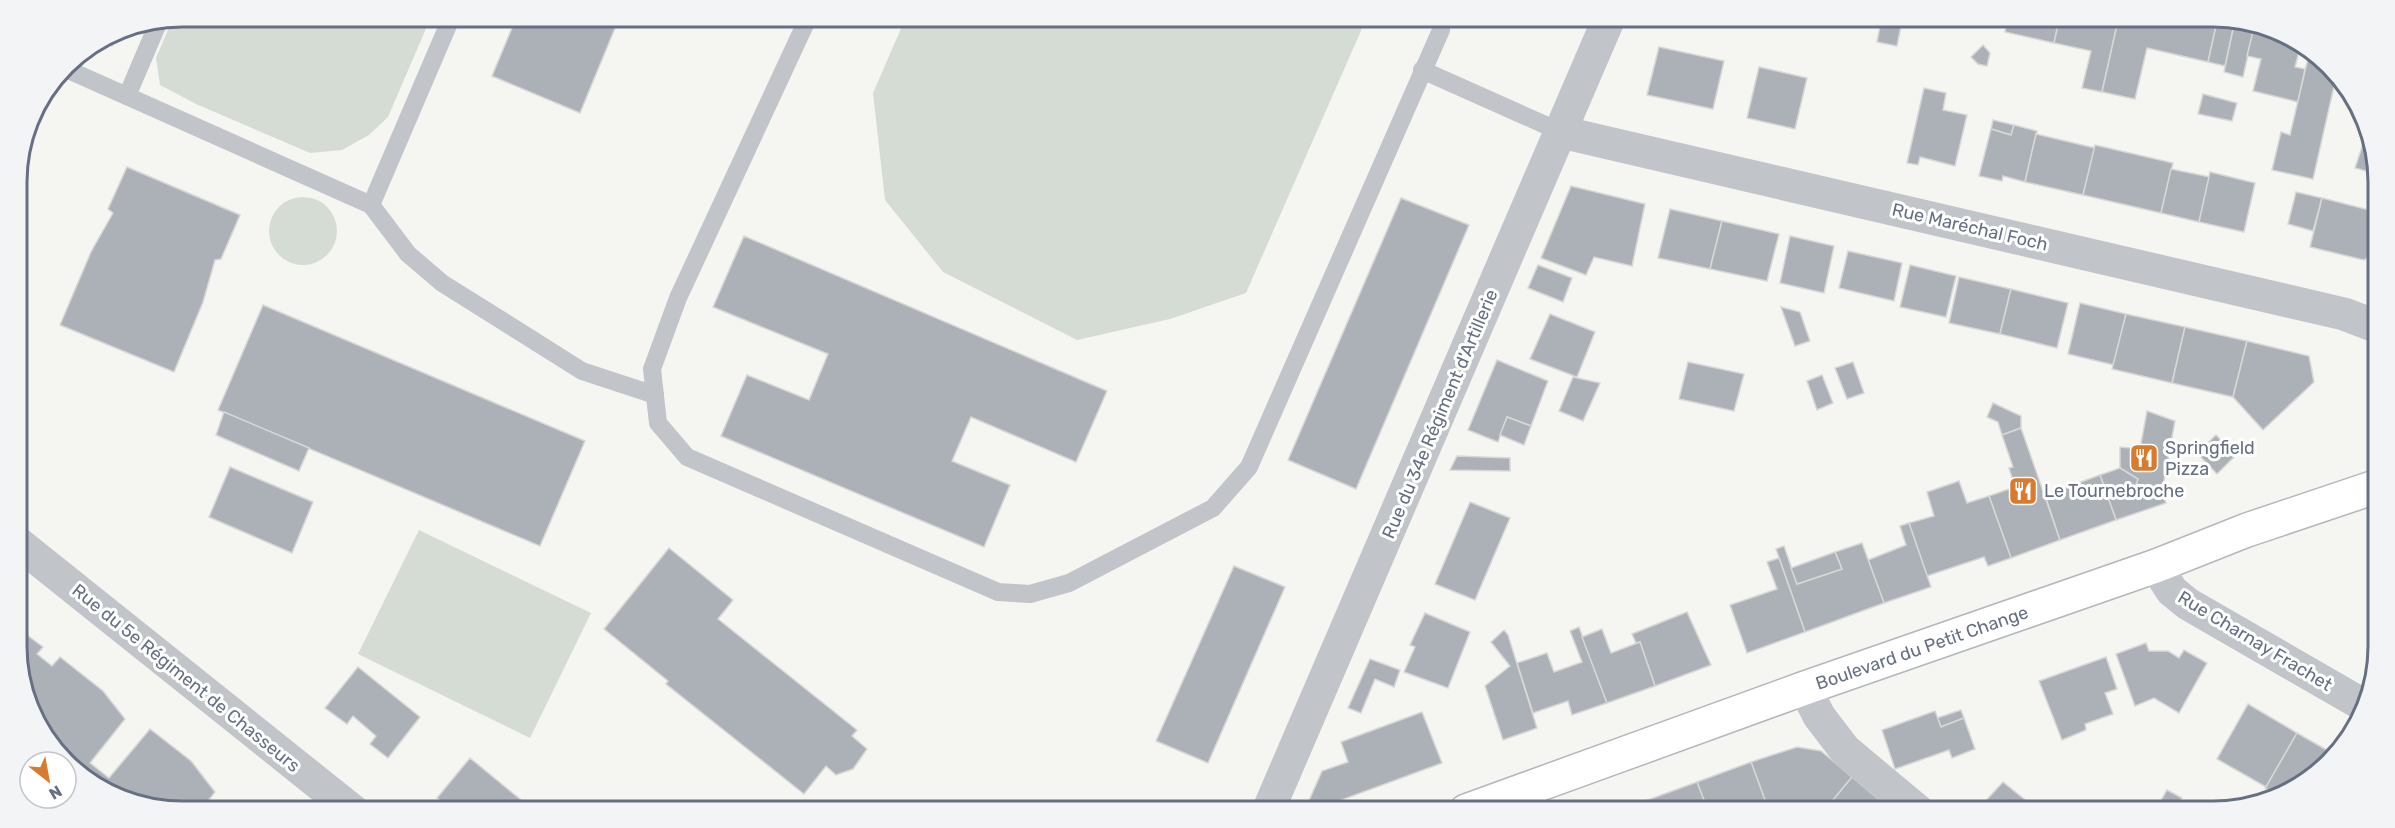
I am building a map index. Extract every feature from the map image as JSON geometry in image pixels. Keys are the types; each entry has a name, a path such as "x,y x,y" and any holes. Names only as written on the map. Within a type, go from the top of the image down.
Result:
{"main road":[{"name":"Boulevard du Petit Change","path":"1494,801 1805,688 2156,566 2247,530 2368,489"}],"street":[{"name":"Rue du 34e Régiment d'Artillerie","path":"1272,801 1605,27"},
{"name":"Rue Maréchal Foch","path":"1561,132 2344,314 2368,323"},
{"name":"Rue du 5e Régiment de Chasseurs","path":"27,550 338,801"},
{"name":"Rue Charnay Frachet","path":"2156,566 2172,591 2188,604 2358,702"},
{"path":"1805,688 1819,716 1845,750 1906,801"}],"lane":[{"path":"371,205 448,27"},
{"path":"804,27 678,298 652,369 658,423 687,457 998,592 1030,594 1069,583 1213,508 1249,467 1441,30"},
{"path":"127,96 155,29"},
{"path":"1422,70 1561,132"},
{"path":"73,72 371,205 408,254 442,284 582,371 655,395"}],"shaded area":[{"path":"427,27 388,117 369,135 342,150 310,153 196,104 160,85 156,58 169,28"},
{"path":"901,27 1363,27 1246,293 1170,319 1077,340 943,272 885,200 873,93"},
{"path":"303,197 316,199 327,207 335,218 337,231 335,244 327,255 316,263 303,265 290,263 279,255 271,244 269,231 271,218 279,207 290,199"},
{"path":"419,530 591,613 530,738 358,654"}],"building":[{"path":"512,27 615,27 580,113 492,76"},
{"path":"1880,27 1901,27 1897,46 1877,42"},
{"path":"2006,27 2058,27 2054,43 2005,32"},
{"path":"2058,27 2117,27 2102,92 2082,88 2091,51 2054,43"},
{"path":"2117,27 2216,27 2208,62 2147,48 2135,99 2102,92"},
{"path":"2216,27 2233,28 2225,66 2208,62"},
{"path":"2233,28 2253,32 2243,77 2224,72"},
{"path":"2253,32 2282,43 2299,53 2295,67 2305,69 2298,102 2253,91 2261,59 2247,56"},
{"path":"1983,45 1990,53 1987,66 1978,64 1971,57"},
{"path":"1659,47 1724,61 1713,109 1647,95"},
{"path":"2308,60 2323,72 2334,86 2313,179 2272,170 2281,132 2290,135"},
{"path":"1759,67 1807,78 1795,129 1747,118"},
{"path":"1924,88 1946,93 1943,110 1967,115 1955,166 1920,157 1918,165 1907,163"},
{"path":"2203,94 2237,103 2232,121 2198,114"},
{"path":"1993,120 2014,125 2011,135 1991,129"},
{"path":"2014,125 2037,131 2025,182 2003,176 2002,181 1979,176 1991,129 2011,135"},
{"path":"2036,134 2095,148 2083,195 2025,182"},
{"path":"2363,143 2367,171 2355,168"},
{"path":"2095,145 2173,163 2161,213 2083,195"},
{"path":"127,167 240,215 221,259 215,260 203,302 174,372 60,325 91,252 113,213 108,209"},
{"path":"2171,169 2210,177 2199,222 2161,213"},
{"path":"2210,172 2255,183 2244,232 2199,222"},
{"path":"1571,186 1645,204 1632,266 1594,257 1586,275 1541,258"},
{"path":"2296,192 2322,198 2313,231 2288,224"},
{"path":"1401,198 1469,225 1356,489 1288,460"},
{"path":"2322,198 2368,210 2368,258 2364,260 2310,247"},
{"path":"1670,209 1722,221 1710,269 1658,258"},
{"path":"1722,221 1779,234 1767,281 1710,269"},
{"path":"744,236 1107,391 1076,462 971,417 952,461 1010,485 984,547 721,436 747,375 809,400 828,354 713,307"},
{"path":"1790,236 1834,246 1824,293 1780,283"},
{"path":"1848,251 1902,263 1894,301 1839,288"},
{"path":"1538,265 1572,278 1563,302 1528,288"},
{"path":"1910,265 1956,276 1946,317 1900,307"},
{"path":"1959,277 2011,289 2000,334 1949,323"},
{"path":"2011,289 2068,303 2057,348 2000,334"},
{"path":"2080,303 2126,314 2114,365 2068,354"},
{"path":"263,305 585,441 540,546 218,410"},
{"path":"1781,307 1800,312 1810,341 1795,346"},
{"path":"1550,314 1595,332 1577,377 1530,359"},
{"path":"2126,314 2185,327 2172,383 2112,369"},
{"path":"2185,327 2247,341 2233,397 2172,383"},
{"path":"2247,341 2309,356 2314,382 2263,430 2233,397"},
{"path":"1497,360 1548,381 1531,426 1507,417 1498,442 1468,430"},
{"path":"1688,362 1744,374 1734,411 1679,399"},
{"path":"1853,362 1864,393 1847,399 1835,368"},
{"path":"1822,375 1833,403 1817,410 1807,381"},
{"path":"1573,377 1600,383 1583,421 1559,411"},
{"path":"1993,403 2021,416 2021,428 2002,435 1998,422 1987,417"},
{"name":"Springfield Pizza","path":"2147,411 2175,421 2162,492 2136,484 2138,479 2120,468 2120,447 2140,449"},
{"path":"224,412 309,448 299,471 216,435"},
{"path":"1507,417 1531,426 1524,445 1500,435"},
{"name":"Le Tournebroche","path":"2021,428 2060,540 2011,558 1989,496 2015,487 2009,468 2013,467 2002,435"},
{"path":"2216,435 2236,455 2217,474 2197,453"},
{"path":"1457,456 1510,458 1510,471 1450,470"},
{"path":"230,467 313,502 292,553 209,517"},
{"path":"2120,468 2138,479 2136,484 2162,492 2166,503 2116,520 2100,475"},
{"path":"2100,475 2116,520 2060,540 2045,495"},
{"path":"1959,481 1967,503 1989,496 2011,558 1988,566 1984,557 1927,576 1909,523 1934,516 1927,492"},
{"path":"1470,502 1510,518 1475,600 1435,584"},
{"path":"1909,523 1931,587 1884,603 1868,560 1906,545 1900,526"},
{"path":"1862,543 1884,603 1805,632 1776,549 1784,546 1797,584 1842,569 1835,552"},
{"path":"669,548 733,600 718,619 857,730 852,736 867,749 853,769 836,775 826,766 804,794 666,684 668,681 604,629"},
{"path":"1835,552 1842,569 1797,584 1791,568"},
{"path":"1779,558 1805,632 1747,653 1730,605 1777,589 1767,562"},
{"path":"1234,566 1285,587 1208,763 1156,741"},
{"path":"1687,612 1711,665 1655,686 1640,642 1636,643 1632,634"},
{"path":"1425,613 1470,632 1448,688 1404,672 1415,647 1410,645"},
{"path":"1579,627 1607,703 1572,715 1568,701 1533,713 1517,663 1547,653 1554,672 1582,662 1570,631"},
{"path":"1602,629 1611,653 1640,642 1655,686 1607,703 1582,637"},
{"path":"1504,630 1508,635 1537,728 1503,740 1485,686 1510,666 1491,642"},
{"path":"27,635 43,647 37,654 52,666 60,657 103,691 125,719 90,763 109,778 150,729 191,761 215,792 208,801 162,800 132,793 113,785 80,763 78,750 65,748 43,715 35,696 28,666"},
{"path":"2146,643 2149,651 2168,651 2179,658 2184,650 2207,663 2179,713 2154,698 2135,706 2116,654"},
{"path":"2106,657 2117,689 2105,693 2113,714 2085,724 2086,730 2062,740 2039,681"},
{"path":"1370,659 1400,670 1394,687 1375,679 1361,713 1348,708"},
{"path":"358,667 420,717 388,758 370,744 376,736 353,716 347,724 325,708"},
{"path":"2248,704 2297,733 2266,787 2217,759"},
{"path":"1961,710 1964,718 1941,727 1937,718"},
{"path":"1935,711 1941,727 1964,718 1975,749 1952,758 1949,750 1895,769 1882,730"},
{"path":"1422,712 1442,763 1339,801 1309,801 1322,771 1348,762 1341,742"},
{"path":"2297,733 2328,750 2299,775 2269,790 2265,788"},
{"path":"1797,747 1821,751 1852,777 1832,801 1765,801 1751,762"},
{"path":"470,758 522,801 441,801 437,798"},
{"path":"1751,762 1765,801 1704,801 1697,782"},
{"path":"1852,777 1880,801 1832,801"},
{"path":"1697,782 1704,801 1645,801"},
{"path":"2003,782 2027,801 1986,801"},
{"path":"2167,790 2182,798 2180,801 2161,801"}],"place":[{"name":"Springfield Pizza","path":"2144,458"},
{"name":"Le Tournebroche","path":"2023,491"}]}
